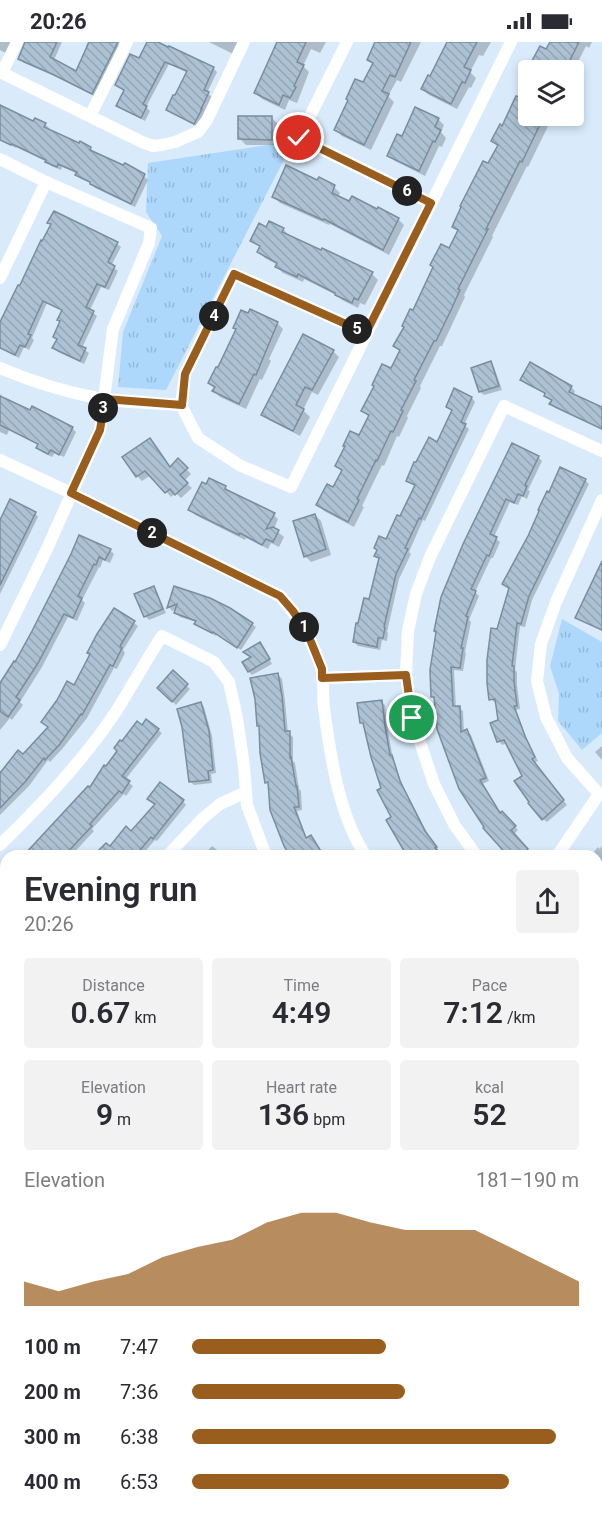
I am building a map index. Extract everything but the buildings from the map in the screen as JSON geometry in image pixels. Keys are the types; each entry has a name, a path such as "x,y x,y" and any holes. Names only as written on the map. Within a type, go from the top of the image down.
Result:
{"street":[{"path":"17,42 1,72 153,146 175,142 198,132 207,120 244,42"},
{"path":"90,116 127,42"},
{"path":"347,42 299,138 431,203"},
{"path":"366,333 234,274 185,374 182,405 198,438 241,466 291,487 512,42"},
{"path":"0,159 46,182 151,228 149,243 112,329 100,430 0,645"},
{"path":"0,278 46,182"},
{"path":"0,368 58,390 105,399 182,405"},
{"path":"472,850 454,826 434,784 412,718 406,675 408,631 416,594 430,557 504,406 602,451"},
{"path":"0,460 280,596 307,632 322,669 323,705 337,783 342,805 359,850"},
{"path":"561,850 599,794 567,758 546,717 537,681 541,644 556,602 602,501"},
{"path":"0,845 80,759 116,711 162,636 214,662 229,682 237,718 247,805 264,850"},
{"path":"322,678 406,675"},
{"path":"173,850 220,804 246,792"}],"green space":[{"path":"288,142 290,148 166,390 118,387 123,332 162,236 146,212 148,163"},
{"path":"562,619 602,642 602,733 582,750 558,721 559,694 550,666"}],"route":[{"path":"299,138 431,203 366,333 234,274 185,374 182,405 105,399 100,430 71,493 280,596 307,632 322,669 322,678 406,675 412,718"}]}
